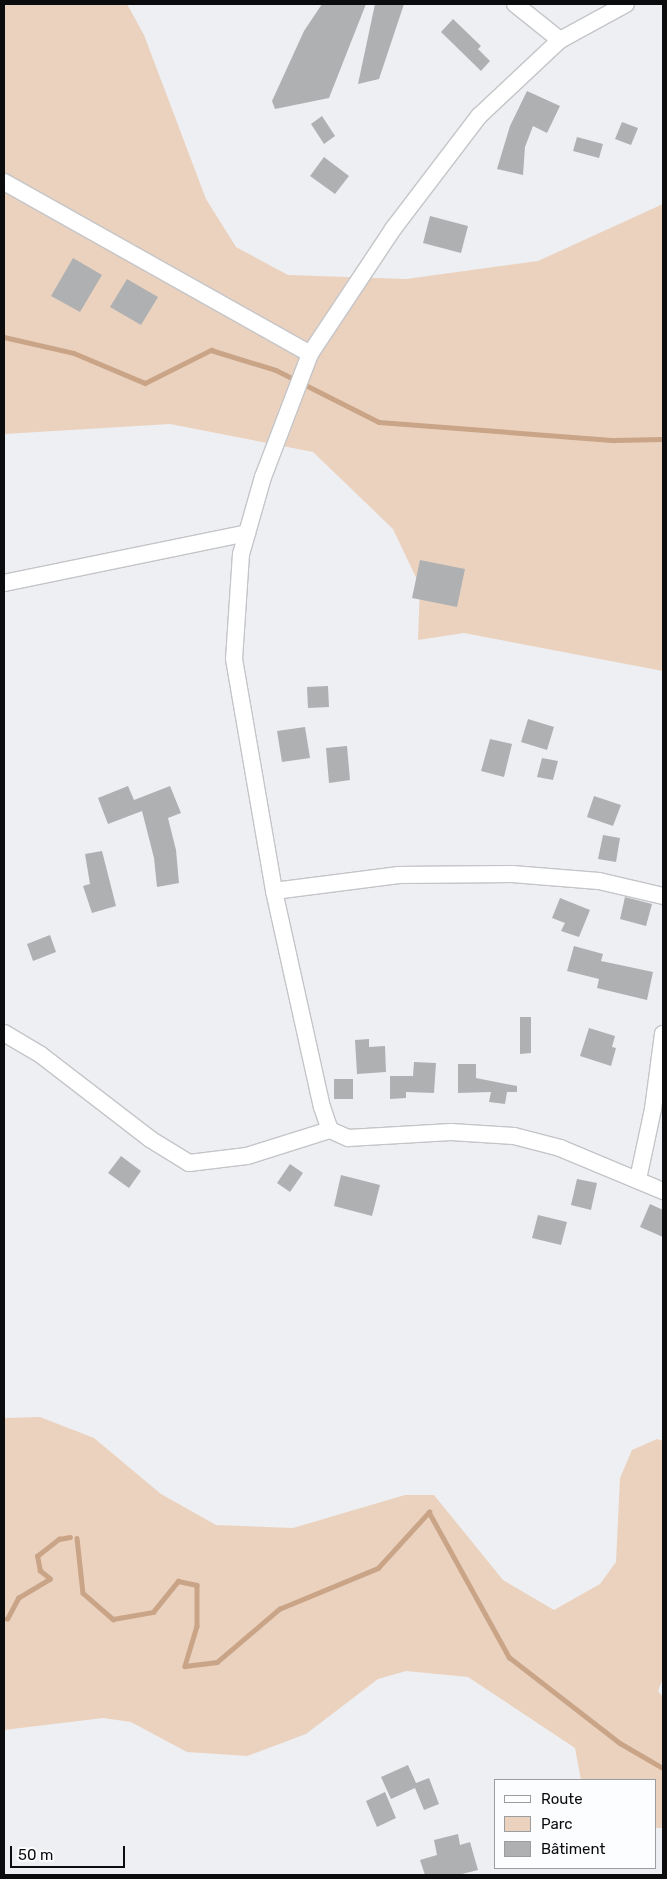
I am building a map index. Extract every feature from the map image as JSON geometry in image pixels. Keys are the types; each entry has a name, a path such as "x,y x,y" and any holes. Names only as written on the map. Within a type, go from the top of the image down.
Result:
{"street":[{"path":"515,4 560,40"},
{"path":"330,1130 322,1108 274,891 234,659 240,554 262,477 310,354 393,229 479,116 560,40 626,4"},
{"path":"4,182 310,354"},
{"path":"4,583 246,533"},
{"path":"274,891 399,875 512,874 599,881 663,896"},
{"path":"4,1033 41,1055 150,1139 189,1163 247,1156 330,1130 348,1138 451,1132 514,1136 560,1148 663,1191"},
{"path":"638,1179 654,1109 663,1034"}],"green space":[{"path":"4,4 127,4 144,35 206,199 236,247 288,275 406,279 538,261 663,204 663,671 464,633 418,640 420,586 393,529 313,452 170,424 4,434"},
{"path":"40,1417 94,1438 161,1494 216,1525 293,1528 405,1495 434,1495 503,1580 554,1610 600,1584 616,1562 620,1478 632,1450 657,1439 663,1441 663,1678 658,1691 663,1697 663,1828 657,1828 657,1779 581,1779 575,1748 468,1677 406,1671 378,1679 306,1734 247,1756 187,1752 131,1722 103,1718 4,1730 4,1418"}],"building":[{"path":"322,4 366,4 329,98 275,109 272,101 304,31"},
{"path":"375,4 404,4 379,79 358,84"},
{"path":"453,19 481,46 478,49 490,61 481,71 441,32"},
{"path":"527,91 560,106 547,133 533,126 525,147 523,175 497,169 510,126"},
{"path":"322,116 335,136 324,144 311,124"},
{"path":"622,122 638,128 631,145 615,139"},
{"path":"577,137 603,144 599,158 573,151"},
{"path":"324,157 349,176 335,194 310,176"},
{"path":"430,216 468,226 461,253 423,243"},
{"path":"73,258 102,275 80,312 51,296"},
{"path":"127,279 158,297 141,325 110,307"},
{"path":"420,560 465,569 457,607 412,598"},
{"path":"328,686 329,707 308,708 307,687"},
{"path":"528,719 554,727 547,750 521,742"},
{"path":"305,727 310,758 282,762 277,731"},
{"path":"490,739 512,744 504,777 481,771"},
{"path":"347,746 350,780 329,783 326,748"},
{"path":"542,758 558,761 553,780 537,777"},
{"path":"128,786 134,800 170,786 181,813 168,818 176,850 179,883 157,887 154,858 142,811 108,824 98,798"},
{"path":"594,796 621,805 613,826 587,817"},
{"path":"603,835 620,838 616,862 598,859"},
{"path":"102,851 116,906 92,913 83,886 90,884 85,854"},
{"path":"625,897 652,904 646,926 620,919"},
{"path":"560,898 590,910 579,937 561,931 565,923 552,918"},
{"path":"50,935 56,952 33,961 27,944"},
{"path":"574,946 603,954 601,961 653,972 647,1000 597,988 599,979 567,971"},
{"path":"520,1017 531,1017 531,1053 520,1054"},
{"path":"589,1028 615,1036 612,1047 616,1048 611,1066 580,1056"},
{"path":"369,1039 369,1047 385,1046 386,1072 357,1074 355,1040"},
{"path":"414,1062 436,1063 434,1093 406,1092 406,1098 390,1099 390,1076 413,1076"},
{"path":"458,1064 476,1064 476,1078 517,1086 517,1092 507,1092 505,1104 489,1102 491,1092 458,1093"},
{"path":"334,1079 353,1079 353,1099 334,1099"},
{"path":"121,1156 141,1171 129,1188 108,1173"},
{"path":"290,1164 303,1173 290,1192 277,1183"},
{"path":"341,1175 380,1185 372,1216 334,1206"},
{"path":"577,1179 597,1183 591,1210 571,1205"},
{"path":"650,1204 663,1210 663,1237 640,1227"},
{"path":"538,1215 567,1222 561,1245 532,1238"},
{"path":"408,1765 416,1783 429,1778 439,1804 424,1810 415,1788 391,1799 381,1777"},
{"path":"385,1792 396,1818 377,1827 366,1801"},
{"path":"458,1834 460,1845 470,1842 478,1870 458,1875 425,1875 420,1860 437,1855 434,1840"}],"waterway":[{"path":"4,337 74,353 145,383 211,350 276,370 379,422 614,440 663,439"},
{"path":"77,1538 83,1593 113,1619 153,1612 178,1581 197,1585 197,1626 185,1666 217,1662 279,1609 378,1568 429,1512 509,1657 620,1743 663,1768"},
{"path":"4,1619 7,1619 18,1598 50,1579 40,1571 37,1556 59,1539 70,1537"}]}
